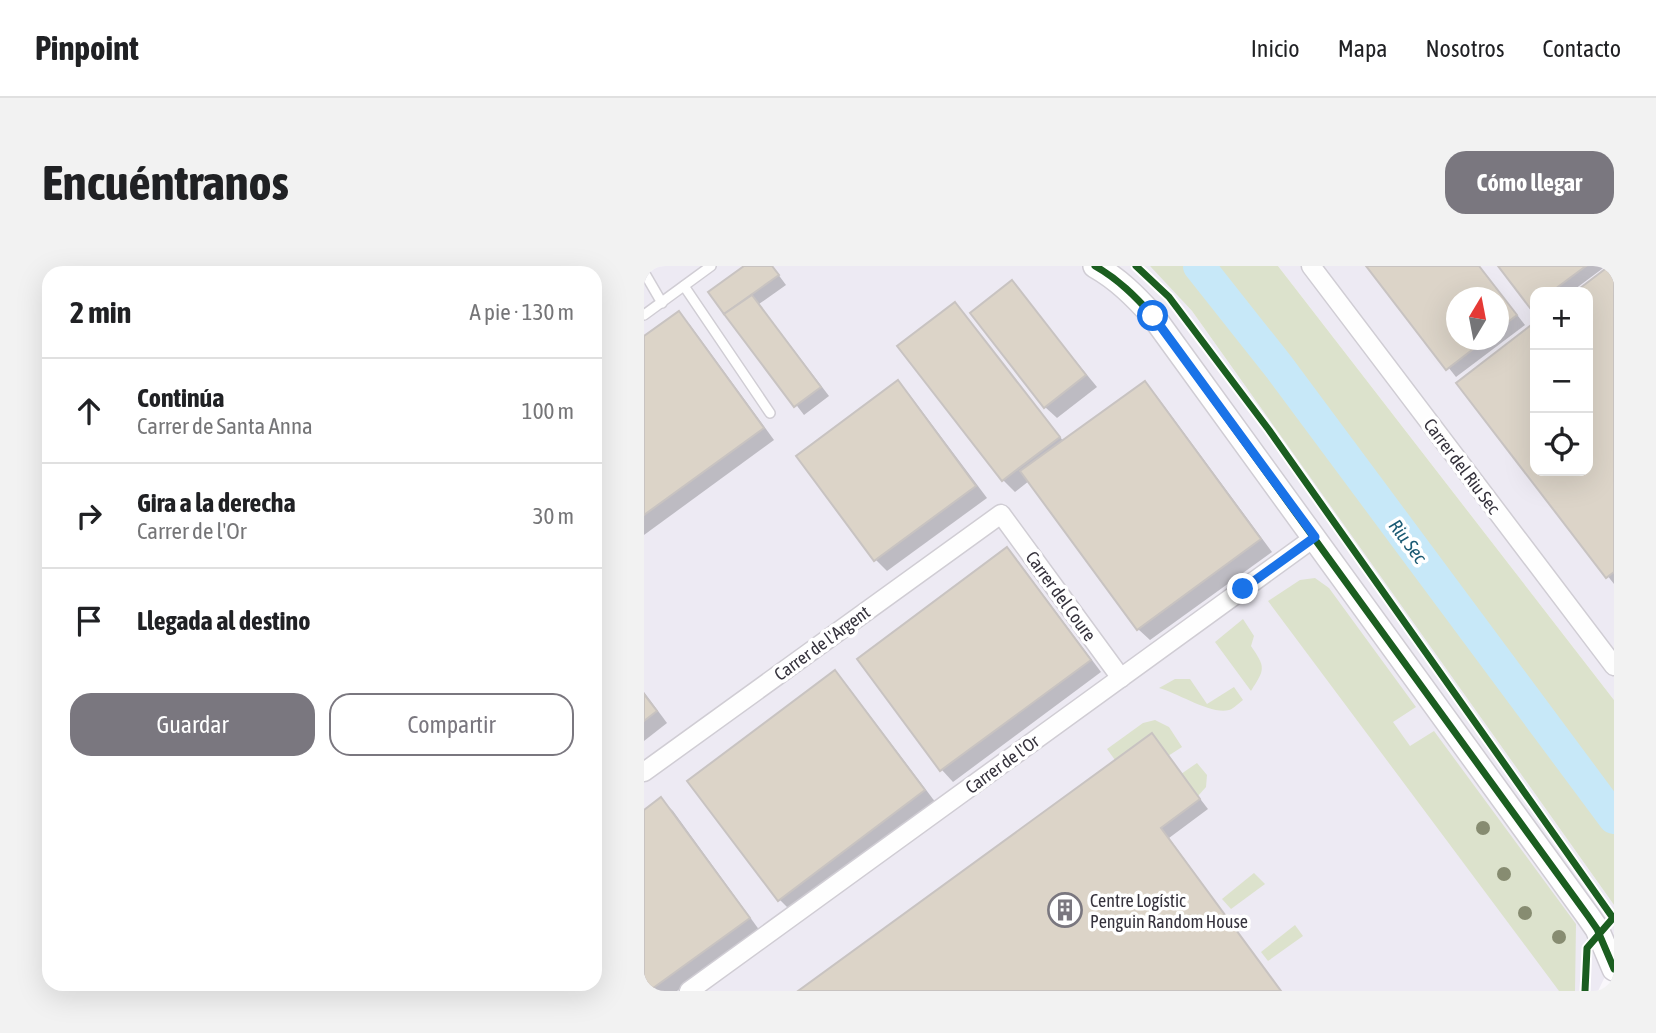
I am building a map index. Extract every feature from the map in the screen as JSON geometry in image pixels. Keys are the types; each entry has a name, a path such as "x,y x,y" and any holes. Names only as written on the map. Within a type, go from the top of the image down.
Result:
{"street":[{"path":"1095,266 1134,294 1153,316 1588,916 1597,929 1614,968"},
{"name":"Carrer del Riu Sec","path":"1311,266 1614,666"},
{"name":"Carrer del Coure","path":"1001,513 1121,678"},
{"name":"Carrer de l'Argent","path":"644,772 1001,513"},
{"name":"Carrer de l'Or","path":"689,991 1315,537"},
{"path":"1588,916 1614,938"},
{"path":"1613,991 1614,984"}],"lane":[{"path":"644,316 711,266"},
{"path":"644,272 662,303"},
{"path":"684,286 770,413"}],"shaded area":[{"path":"644,266 1153,268 1192,311 1614,905 1614,958 1598,991 644,991"},
{"path":"1278,266 1614,266 1614,700"}],"green space":[{"path":"1150,266 1278,266 1614,700 1614,905 1192,311"},
{"path":"1315,578 1329,588 1416,707 1393,722 1410,746 1434,731 1576,924 1575,991 1559,991 1268,601 1300,580"},
{"path":"1243,619 1254,636 1251,646 1262,668 1251,691 1215,642"},
{"path":"1175,679 1190,679 1207,704 1234,687 1243,700 1231,709 1222,711 1204,707 1159,688"},
{"path":"1155,720 1169,727 1182,747 1168,756 1152,733 1115,760 1107,749 1143,723"},
{"path":"1197,763 1207,775 1206,787 1198,796 1181,774"},
{"path":"1254,873 1265,884 1231,909 1222,899"},
{"path":"1295,925 1303,936 1268,961 1261,952"}],"building":[{"path":"744,266 772,266 779,275 724,314 708,292"},
{"path":"1366,266 1479,266 1495,287 1446,287 1446,350 1472,350 1446,370"},
{"path":"1498,266 1586,266 1558,287 1530,287 1530,308"},
{"path":"1609,266 1614,273 1614,572 1606,578 1456,383 1499,350 1509,350 1509,342 1530,326 1530,476 1593,476 1593,287 1582,287"},
{"path":"1012,280 1086,375 1044,408 970,313"},
{"path":"752,295 821,387 794,407 724,314"},
{"path":"955,302 1060,437 1002,481 897,346"},
{"path":"1509,305 1517,315 1509,321"},
{"path":"679,311 764,428 644,515 644,336"},
{"path":"898,380 976,486 874,561 796,456"},
{"path":"1145,381 1261,539 1137,630 1020,471"},
{"path":"1007,547 1091,660 940,771 857,659"},
{"path":"835,670 925,790 778,901 687,781"},
{"path":"644,694 657,711 644,721"},
{"name":"Centre Logístic Penguin Random House","path":"1152,733 1200,799 1161,828 1281,991 798,991"},
{"path":"661,797 750,918 649,991 644,991 644,810"}],"waterway":[{"name":"Riu Sec","path":"1199,266 1279,367 1614,818"}],"cycle path":[{"path":"1095,266 1126,288 1153,316 1588,916 1597,929 1614,969"},
{"path":"1136,266 1169,297 1269,430 1613,918 1587,948 1585,991"}],"place":[{"name":"Centre Logístic Penguin Random House","path":"1065,910"}],"route":[{"path":"1153,316 1315,537 1243,589"}]}
